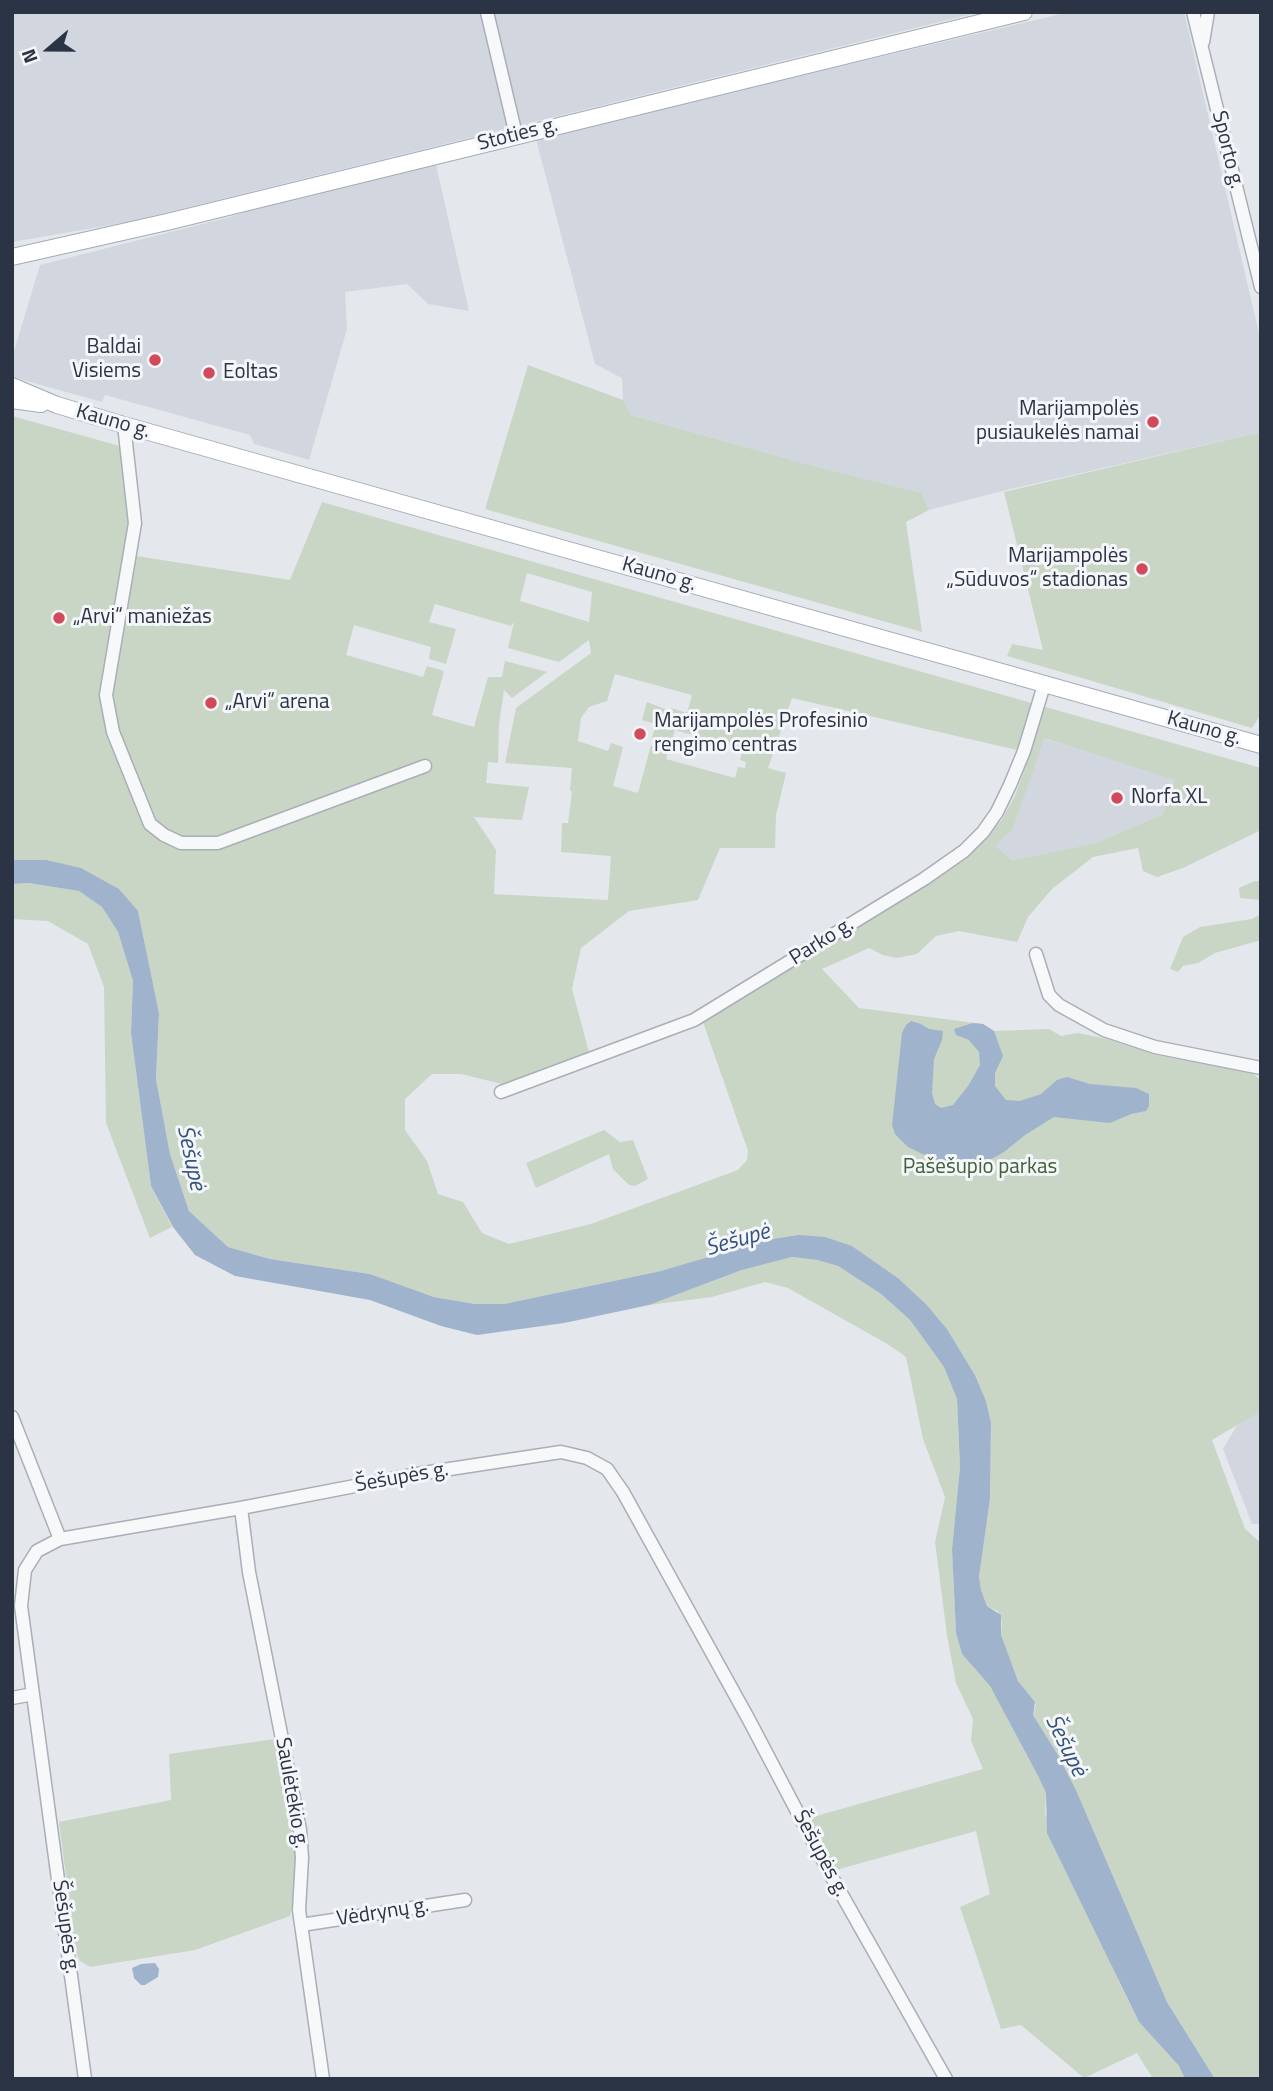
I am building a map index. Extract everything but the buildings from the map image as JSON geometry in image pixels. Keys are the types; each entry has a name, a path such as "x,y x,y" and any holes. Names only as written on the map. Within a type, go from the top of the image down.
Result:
{"main road":[{"name":"Stoties g.","path":"12,257 167,222 1024,12"},
{"name":"Kauno g.","path":"12,386 57,405 124,425 1261,745"},
{"name":"Kauno g.","path":"12,400 57,405"}],"street":[{"path":"487,12 516,135"},
{"name":"Sporto g.","path":"1194,12 1261,287"},
{"path":"1201,49 1208,12"},
{"path":"124,425 135,523 106,695 113,732 150,824 181,843 218,843 425,766"},
{"name":"Parko g.","path":"501,1092 694,1020 943,867 964,851 985,829 1004,797 1024,751 1044,685"},
{"path":"1036,954 1049,995 1059,1004 1104,1030 1155,1047 1261,1068"},
{"path":"12,1417 60,1539"},
{"name":"Šešupės g.","path":"86,2079 21,1606 25,1570 37,1551 60,1539 417,1474 561,1452 587,1458 607,1469 623,1492 671,1576 829,1872 946,2079"},
{"name":"Saulėtekio g.","path":"241,1508 249,1572 300,1830 301,1925 323,2079"},
{"path":"12,1698 33,1694"},
{"name":"Vėdrynų g.","path":"301,1925 465,1900"}],"shaded area":[{"path":"12,12 980,12 128,222 12,242"},
{"path":"1069,12 1184,12 1261,342 1261,432 929,510 922,493 631,415 623,400 622,378 595,364 536,139"},
{"path":"434,156 469,311 428,304 407,284 345,292 347,329 309,460 254,444 250,435 105,395 102,402 12,377 12,358 40,265 230,217 354,176"},
{"path":"1043,738 1176,779 1163,814 1096,843 1012,860 994,846 1013,829"},
{"path":"1261,1411 1261,1524 1252,1524 1223,1449 1239,1422"}],"green space":[{"path":"528,365 623,400 631,415 922,493 929,510 906,522 922,632 485,509"},
{"name":"Pašešupio parkas","path":"12,416 127,448 130,555 290,580 322,502 1261,768 1261,830 1183,868 1157,877 1143,871 1138,848 1093,857 1052,889 1028,917 1017,942 959,931 936,936 917,954 896,958 869,948 822,969 859,1008 983,1024 994,1031 1049,1029 1061,1036 1078,1033 1156,1055 1252,1073 1261,1080 1261,1411 1212,1440 1245,1529 1261,1543 1261,2079 1215,2079 1167,2002 1076,1790 1033,1715 1036,1704 1018,1681 1001,1635 1002,1622 998,1611 987,1606 979,1577 990,1499 991,1423 986,1401 975,1375 947,1329 926,1304 898,1278 852,1246 661,1271 504,1304 475,1304 434,1297 370,1274 270,1259 228,1247 189,1211 170,1154 156,1079 159,1013 138,911 46,860 12,860","holes":["527,573 592,592 589,622 520,601","435,604 511,626 514,622 508,648 559,662 589,640 591,653 516,708 505,763 572,768 568,823 562,823 561,852 611,856 608,900 494,894 496,850 474,817 522,820 529,787 486,783 488,762 498,763 499,724 504,690 512,698 547,672 505,661 502,677 488,677 474,727 432,715 444,671 427,666 423,677 346,655 354,625 431,647 429,659 446,664 456,629 429,622","615,674 692,695 687,713 671,708 670,711 647,702 642,720 656,724 652,738 671,743 675,730 743,749 740,760 746,762 745,768 738,767 735,778 666,759 669,750 651,745 638,793 613,786 623,747 611,743 608,751 578,741 581,718 589,707 607,701","792,698 1030,753 1015,796 1001,821 966,859 703,1022 748,1151 747,1160 738,1170 591,1224 509,1244 482,1233 463,1202 438,1194 427,1161 405,1130 405,1099 432,1074 461,1074 502,1084 589,1052 572,989 581,948 629,911 698,900 720,848 775,848 776,815 786,773 768,768","1044,738 1175,780 1163,814 1096,843 1012,860 995,846 1013,829"]},
{"name":"Marijampolės „Sūduvos“ stadionas","path":"1261,432 1261,714 1252,728 1007,656 1012,644 1043,650 1004,492"},
{"path":"1261,881 1261,900 1240,898 1239,888"},
{"path":"28,883 79,891 102,907 118,932 133,981 131,1033 151,1186 172,1227 150,1238 106,1123 104,987 88,944 48,921 12,919 12,884"},
{"path":"1261,914 1261,940 1215,953 1198,963 1183,966 1178,972 1170,969 1183,937 1200,927 1252,919"},
{"path":"604,1130 620,1142 633,1140 648,1179 635,1186 629,1185 613,1169 609,1154 536,1188 526,1163"},
{"path":"792,1257 838,1266 881,1294 910,1320 944,1367 957,1399 960,1467 952,1549 956,1633 962,1654 990,1686 1038,1776 1046,1793 1045,1814 1139,2022 1179,2066 1185,2079 1153,2079 1137,2053 1084,2078 1021,2025 1001,2029 960,1907 990,1894 976,1831 829,1872 802,1820 983,1769 971,1741 973,1719 956,1683 947,1635 935,1542 945,1497 923,1439 906,1357 788,1288 765,1282 712,1297 649,1305 742,1270"},
{"path":"282,1738 305,1850 290,1916 195,1950 90,1967 80,1961 76,1953 59,1822 171,1800 169,1754"}],"water":[{"path":"12,860 46,860 81,868 119,889 138,911 159,1013 156,1079 170,1154 189,1211 228,1247 270,1259 370,1274 434,1297 475,1304 504,1304 661,1271 766,1240 799,1235 825,1237 852,1246 898,1278 926,1304 947,1329 975,1375 986,1401 991,1423 990,1499 979,1577 981,1590 987,1606 1001,1615 1001,1635 1018,1681 1035,1702 1033,1715 1076,1790 1167,2002 1215,2079 1185,2079 1179,2066 1139,2022 1047,1833 1046,1793 1038,1776 990,1686 962,1654 956,1633 952,1549 960,1467 957,1399 944,1367 910,1320 881,1294 838,1266 792,1257 742,1270 649,1305 564,1323 477,1335 441,1326 370,1300 235,1276 195,1255 173,1227 151,1186 131,1033 133,981 118,932 102,907 79,891 28,883 12,884"},
{"path":"911,1021 929,1029 943,1031 934,1059 932,1093 935,1104 941,1108 953,1105 980,1065 979,1052 969,1040 956,1035 954,1029 973,1023 983,1024 994,1031 1003,1056 995,1073 995,1086 1006,1100 1020,1101 1041,1094 1057,1080 1067,1077 1090,1084 1136,1088 1149,1094 1149,1106 1146,1111 1110,1123 1054,1117 981,1165 965,1167 943,1164 908,1147 895,1134 892,1125 902,1033"},
{"path":"155,1963 159,1969 158,1977 141,1985 134,1978 132,1968"}],"place":[{"name":"Baldai Visiems","path":"155,360"},
{"name":"Eoltas","path":"209,373"},
{"name":"Marijampolės pusiaukelės namai","path":"1153,422"},
{"name":"Marijampolės „Sūduvos“ stadionas","path":"1142,569"},
{"name":"„Arvi“ maniežas","path":"59,618"},
{"name":"„Arvi“ arena","path":"211,703"},
{"name":"Marijampolės Profesinio rengimo centras","path":"640,734"},
{"name":"Norfa XL","path":"1117,798"}],"water label":[{"name":"Šešupė","path":"190,1158"},
{"name":"Šešupė","path":"738,1241"},
{"name":"Šešupė","path":"1065,1746"}]}
